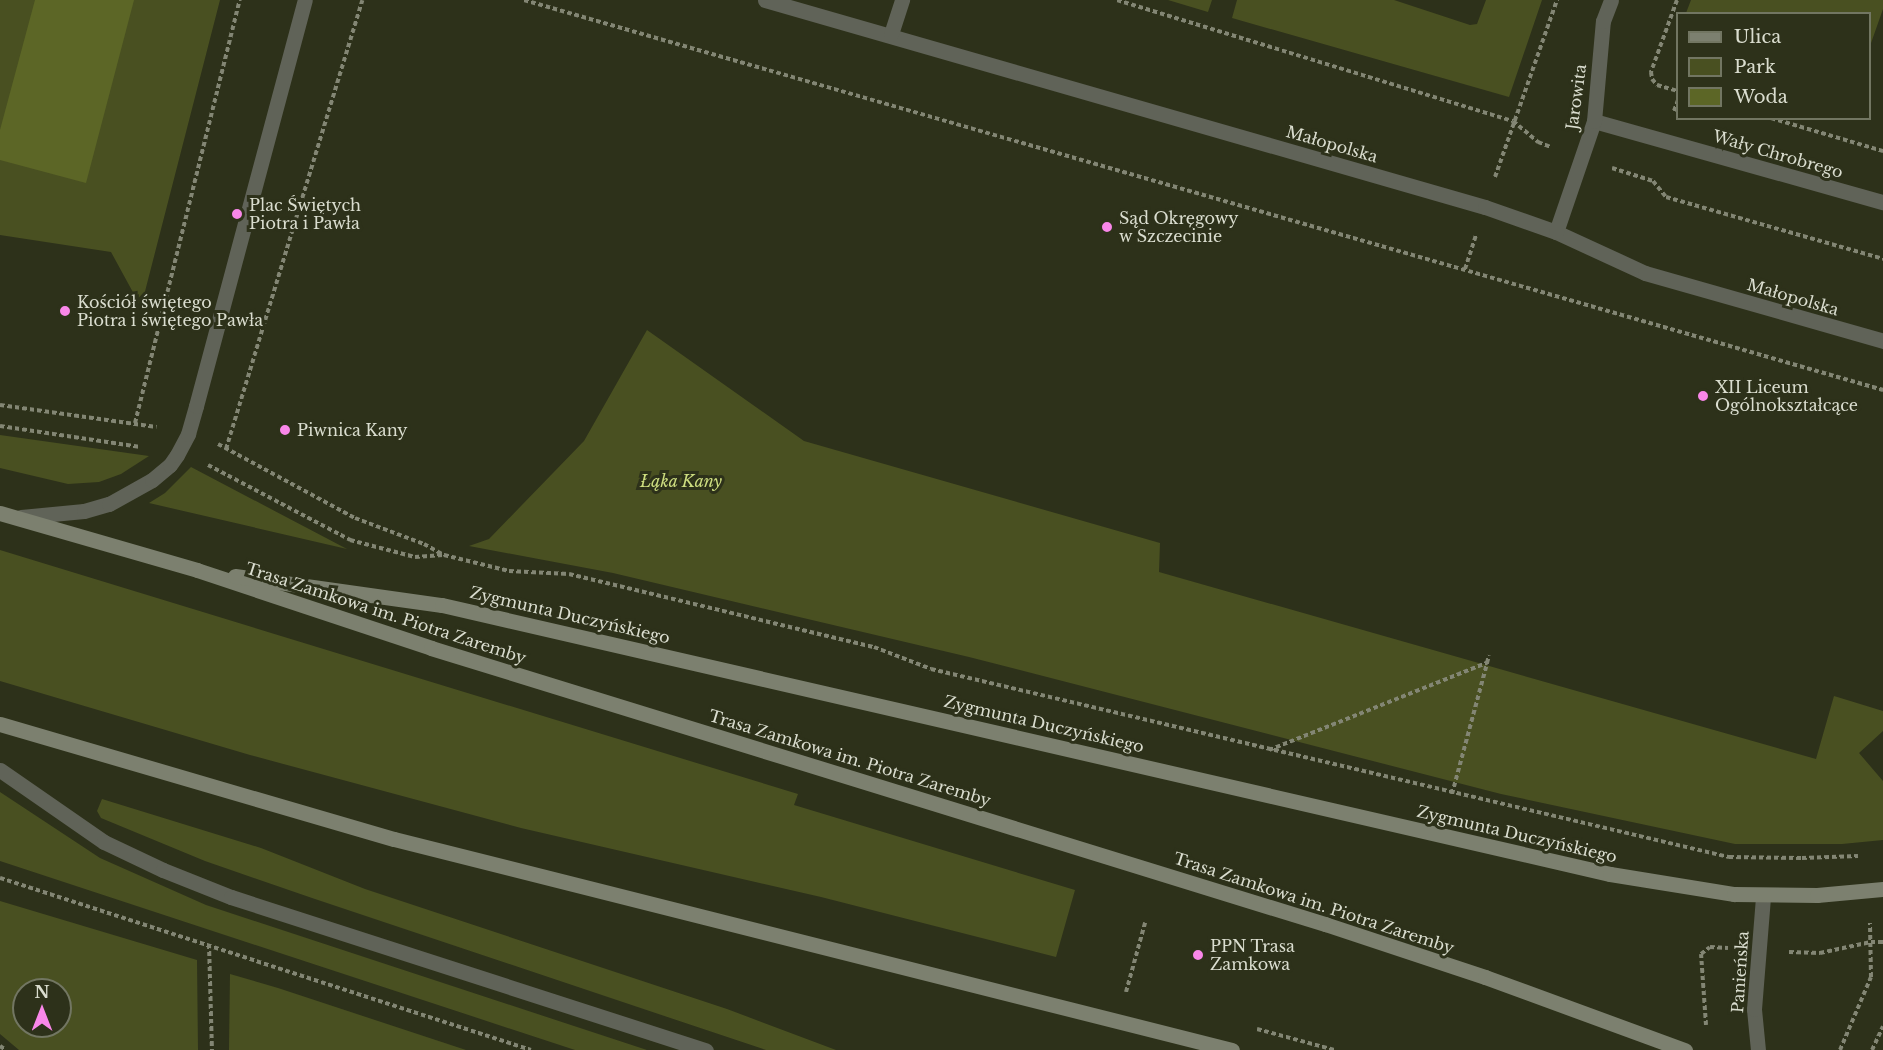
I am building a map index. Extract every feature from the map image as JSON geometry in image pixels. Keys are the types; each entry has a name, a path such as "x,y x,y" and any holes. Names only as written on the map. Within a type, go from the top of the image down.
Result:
{"main road":[{"name":"Trasa Zamkowa im. Piotra Zaremby","path":"4,515 197,570 431,648 1409,951 1685,1050"},
{"name":"Zygmunta Duczyńskiego","path":"197,570 424,601 1610,874 1696,890 1763,896 1817,895 1883,889"},
{"path":"0,724 394,839 1232,1050"}],"street":[{"path":"4,515 58,515 109,504 152,480 170,465 177,454 188,434 305,0"},
{"name":"Małopolska","path":"765,0 891,34 1485,207 1556,232 1645,273 1883,341"},
{"path":"891,34 902,0"},
{"name":"Jarowita","path":"1556,232 1594,122 1603,21 1611,0"},
{"name":"Wały Chrobrego","path":"1594,122 1883,202"},
{"path":"0,770 104,842 163,870 231,897 706,1050"},
{"name":"Panieńska","path":"1758,1050 1754,1009 1763,896"}],"path":[{"path":"135,423 240,0"},
{"path":"226,449 362,0"},
{"path":"524,0 1883,390"},
{"path":"1117,0 1513,121 1538,142 1653,181 1666,197 1883,259"},
{"path":"1465,269 1513,121 1557,0"},
{"path":"1676,91 1657,85 1652,80 1651,72 1677,0"},
{"path":"1778,120 1883,151"},
{"path":"0,405 158,428"},
{"path":"0,426 198,459 350,540 416,557 444,555"},
{"path":"217,444 355,518 424,544 444,555 509,571 569,574 874,647 931,669 1452,794 1729,857 1859,856"},
{"path":"1452,794 1489,655"},
{"path":"1269,750 1487,663"},
{"path":"0,878 531,1050"},
{"path":"1840,1050 1871,977 1870,914"},
{"path":"1126,993 1145,923"},
{"path":"209,944 212,1050"},
{"path":"1700,960 1706,1027"},
{"path":"1872,1050 1883,1026"},
{"path":"0,1046 6,1050"}],"green space":[{"path":"0,0 220,0 141,307 111,252 0,235"},
{"path":"1168,0 1212,0 1208,12"},
{"path":"1237,0 1394,0 1470,25 1477,24 1486,0 1542,0 1509,97 1232,18"},
{"path":"1691,0 1883,0 1883,9 1871,43 1871,12 1686,12"},
{"name":"Łąka Kany","path":"647,330 804,441 1160,543 1159,572 1816,759 1834,696 1883,711 1883,731 1859,753 1883,781 1883,840 1842,844 1735,844 1501,794 969,657 613,573 469,546 489,539 584,441"},
{"path":"0,435 149,456 121,474 99,482 68,484 0,468"},
{"path":"191,467 347,549 149,503 165,493"},
{"path":"0,550 798,794 794,805 1075,890 1056,957 821,897 521,828 250,755 0,681"},
{"path":"0,792 100,858 206,905 647,1050 575,1050 0,861"},
{"path":"102,799 261,848 365,889 727,1009 836,1050 766,1050 312,898 205,861 101,818 97,811"},
{"path":"0,901 197,960 198,1050 19,1050 0,1034"},
{"path":"230,974 278,988 466,1050 229,1050"}],"water":[{"path":"35,0 134,0 86,183 0,160 0,130"}],"place":[{"name":"Plac Świętych Piotra i Pawła","path":"237,214"},
{"name":"Sąd Okręgowy w Szczecinie","path":"1107,227"},
{"name":"Kościół świętego Piotra i świętego Pawła","path":"65,311"},
{"name":"XII Liceum Ogólnokształcące","path":"1703,396"},
{"name":"Piwnica Kany","path":"285,430"},
{"name":"PPN Trasa Zamkowa","path":"1198,955"}]}
